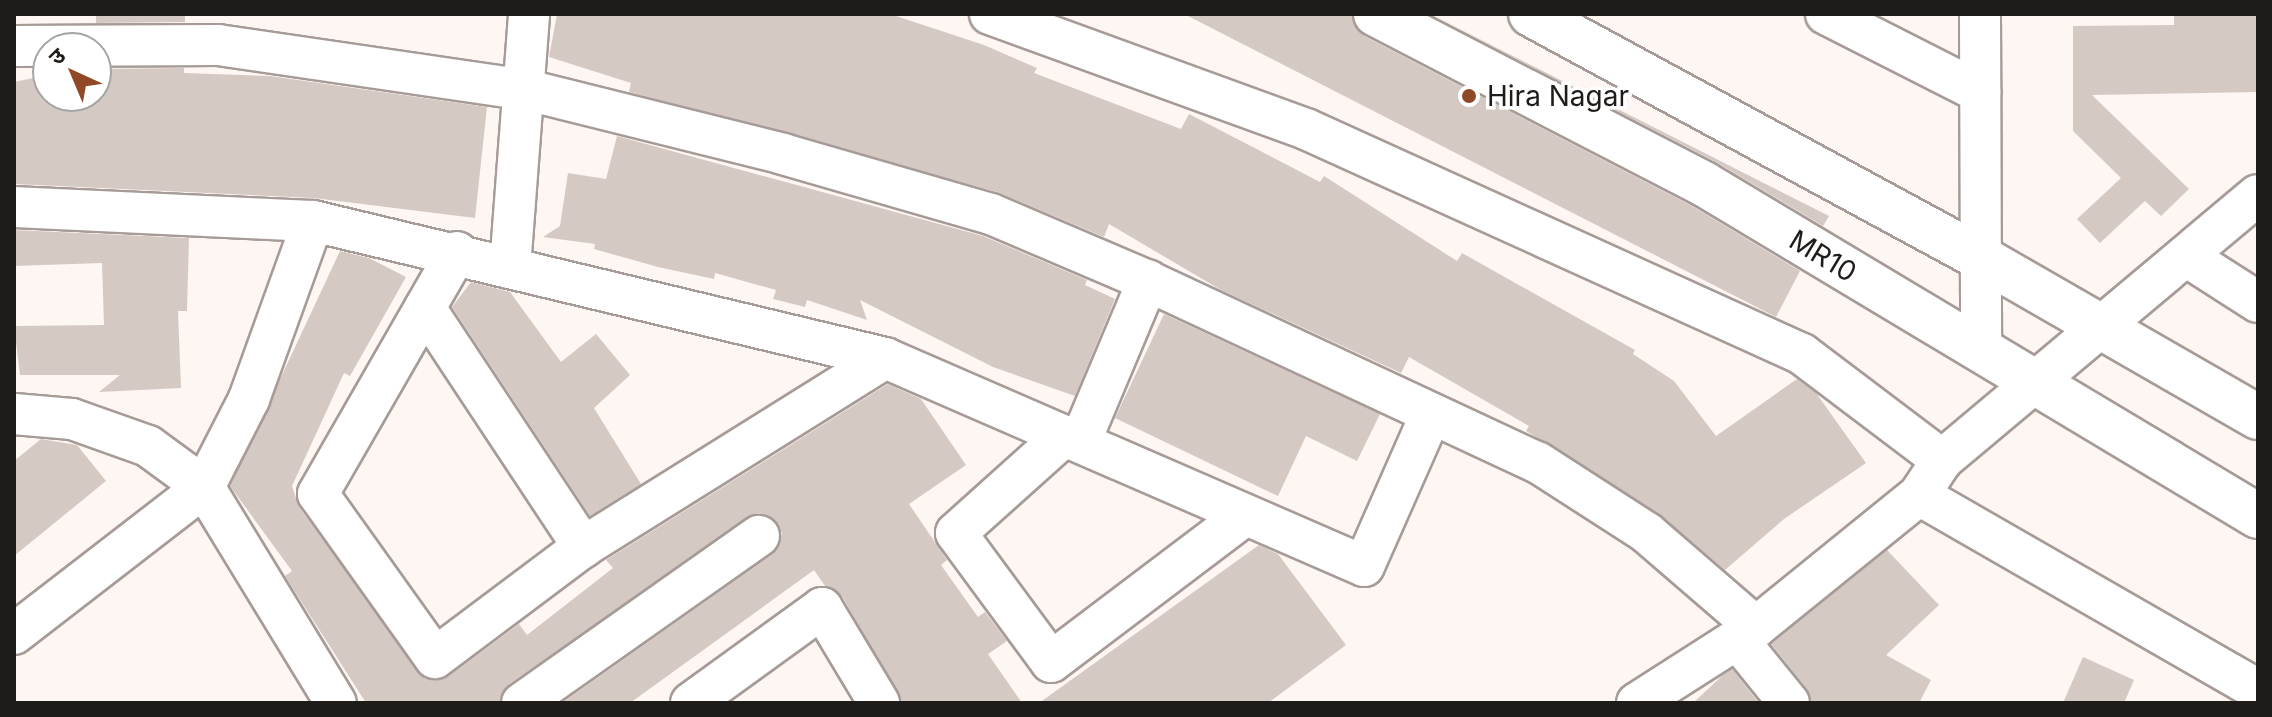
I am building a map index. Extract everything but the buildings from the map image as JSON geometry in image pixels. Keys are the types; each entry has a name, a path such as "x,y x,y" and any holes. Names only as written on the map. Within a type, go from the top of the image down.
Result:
{"main road":[{"name":"MR10","path":"1376,14 1704,184 2258,516"},
{"path":"1531,14 1983,259 2258,417"}],"street":[{"path":"510,268 527,90 529,14"},
{"path":"990,14 1306,129 1802,354 1942,460"},
{"path":"1826,14 1980,92"},
{"path":"1980,14 1981,351"},
{"path":"14,46 218,45 527,90 783,154 991,214 1148,281 1537,462 1647,533 1747,634 1789,703"},
{"path":"1637,703 1747,634 1919,495 1942,460 2258,195"},
{"path":"14,207 313,221 457,252 510,268 885,358 1364,566 1431,414"},
{"path":"14,634 204,487 249,399 313,221"},
{"path":"457,252 318,494 435,658 583,547 885,358"},
{"path":"2186,256 2258,302"},
{"path":"1148,281 1072,438 956,533 1051,662 1244,516"},
{"path":"425,308 583,547"},
{"path":"14,414 72,419 148,446 204,487 330,701"},
{"path":"1919,495 2258,690"},
{"path":"522,703 759,536"},
{"path":"691,703 822,608 879,703"}],"place":[{"name":"Hira Nagar","path":"1469,96"}]}
